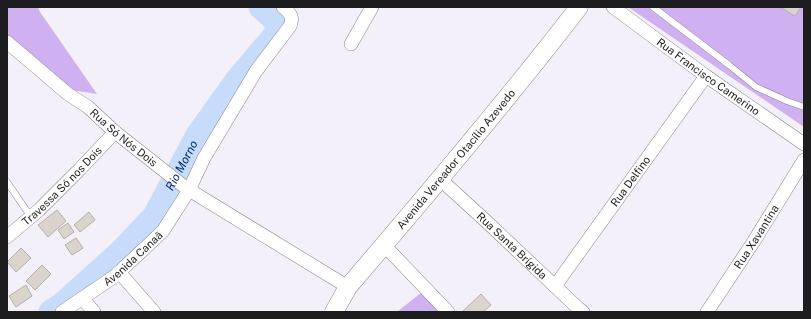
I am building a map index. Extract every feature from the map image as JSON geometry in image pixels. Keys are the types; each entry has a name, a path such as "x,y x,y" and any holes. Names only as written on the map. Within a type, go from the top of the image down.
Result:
{"main road":[{"name":"Avenida Vereador Otacílio Azevedo","path":"334,312 348,287 440,179 546,50 579,7"}],"street":[{"name":"Avenida Canaã","path":"62,312 119,272 164,231 204,158 256,71 290,26 292,19 291,15 283,7"},
{"path":"351,44 372,7"},
{"name":"Rua Francisco Camerino","path":"613,7 706,76 804,144"},
{"name":"Rua Só Nós Dois","path":"7,42 68,94 88,107 115,132 187,189 348,287"},
{"name":"Rua Delfino","path":"554,286 706,76"},
{"name":"Travessa Só nos Dois","path":"7,237 31,217 115,132"},
{"name":"Rua Xavantina","path":"707,312 754,241 804,160"},
{"name":"Rua Santa Brígida","path":"440,179 583,312"},
{"path":"384,245 448,312"},
{"path":"119,272 154,312"},
{"path":"82,298 94,312"}],"lane":[{"path":"653,7 756,87 804,107"},
{"path":"7,182 31,217"}],"shaded area":[{"path":"7,7 38,7 97,94 65,89 7,50"},
{"path":"628,7 804,7 804,127"},
{"path":"422,292 441,312 397,312"}],"building":[{"path":"780,7 801,7 795,16"},
{"path":"57,210 66,221 48,237 38,225"},
{"path":"89,212 95,220 80,232 74,225"},
{"path":"68,223 74,232 64,239 58,230"},
{"path":"76,238 83,248 72,255 65,245"},
{"path":"21,248 31,258 16,272 7,262"},
{"path":"42,265 51,274 35,290 26,281"},
{"path":"26,285 32,296 16,307 9,296"},
{"path":"481,294 491,305 483,312 462,312"}],"waterway":[{"name":"Rio Morno","path":"51,312 62,305 121,252 155,216 198,135 239,78 278,30 280,24 261,7"}]}
